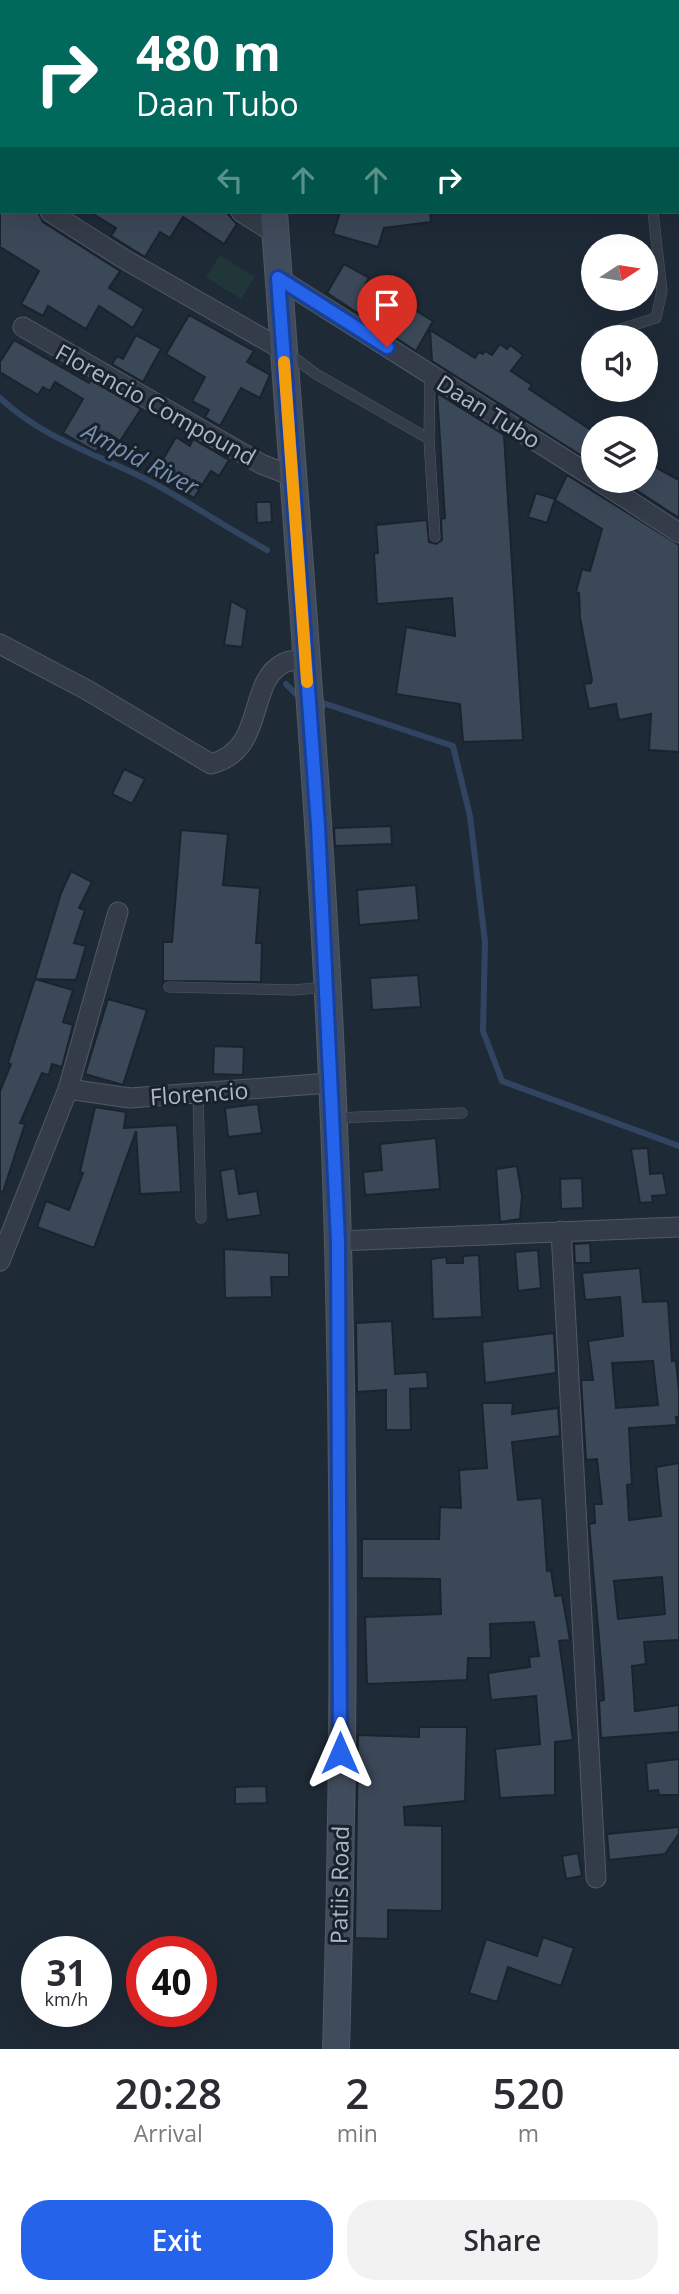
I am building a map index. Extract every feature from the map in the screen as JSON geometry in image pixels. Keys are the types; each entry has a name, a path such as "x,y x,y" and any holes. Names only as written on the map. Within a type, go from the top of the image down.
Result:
{"street":[{"path":"53,214 124,259 283,350"},
{"path":"247,214 275,223"},
{"name":"Patiis Road","path":"275,223 318,825 338,1241 341,1634 336,2049"},
{"name":"Daan Tubo","path":"278,278 581,470"},
{"name":"Florencio Compound","path":"23,327 261,464 292,476"},
{"path":"617,493 679,533"},
{"path":"0,644 88,690 211,764 244,742 270,675 283,663 305,658"},
{"path":"0,1261 68,1089 118,912"},
{"name":"Florencio","path":"68,1089 130,1098 330,1083"},
{"path":"338,1241 679,1227"},
{"path":"562,1231 596,1878"}],"lane":[{"path":"642,325 656,318 662,291 653,214"},
{"path":"283,350 316,374 429,439"},
{"path":"430,374 429,439 435,537"},
{"path":"169,987 294,990 326,987"},
{"path":"198,1093 201,1218"},
{"path":"331,1118 462,1113"}],"green space":[{"path":"220,255 255,277 241,299 206,277"}],"building":[{"path":"0,214 39,214 43,222 120,271 109,288 144,309 133,328 99,306 86,329 48,306 43,316 21,304 39,271 0,247"},
{"path":"93,214 228,214 237,224 224,244 183,217 170,238 160,232 145,257 111,236 116,228"},
{"path":"339,214 430,214 431,222 384,228 378,247 333,234"},
{"path":"344,264 369,278 365,285 378,293 376,297 407,315 411,308 433,321 416,351 327,293"},
{"path":"189,315 254,351 247,362 270,375 260,398 241,388 220,426 205,417 209,410 192,401 205,377 166,354"},
{"path":"430,330 475,358 479,352 483,354 485,351 492,355 500,344 507,349 510,345 523,355 511,371 532,385 529,389 581,423 581,455 432,361"},
{"path":"136,335 161,349 143,382 112,364 117,356 123,359"},
{"path":"14,340 141,409 120,441 108,433 96,452 63,433 83,399 55,382 50,391 43,387 38,395 0,372 0,362"},
{"path":"437,393 504,435 523,740 463,742 460,704 396,694 406,627 455,636 452,598 377,604 374,553 378,553 376,525 427,520 429,542 436,544 442,540 441,519 445,518"},
{"path":"176,437 190,446 193,439 229,460 219,476 211,471 194,498 154,475"},
{"path":"658,469 679,480 679,518 640,493 658,493"},
{"path":"567,475 581,484 581,493 596,493 679,545 679,752 649,750 651,714 619,720 616,704 589,709 584,684 591,683 592,680 580,618 579,593 576,592 582,569 590,571 602,529 555,500"},
{"path":"536,493 555,499 547,523 528,517"},
{"path":"256,502 271,502 272,522 257,523"},
{"path":"231,601 247,610 242,647 224,645"},
{"path":"124,769 145,779 132,804 112,794"},
{"path":"391,826 392,844 335,846 334,828"},
{"path":"181,830 228,834 223,885 260,888 256,943 262,943 261,982 163,981 163,942 172,942"},
{"path":"71,871 92,882 79,908 85,910 74,943 86,946 76,980 35,979 61,893"},
{"path":"416,885 419,920 359,925 357,890"},
{"path":"418,975 421,1007 372,1010 370,978"},
{"path":"35,979 73,990 63,1022 73,1025 62,1067 52,1064 49,1075 42,1073 20,1123 25,1124 3,1192 0,1192 0,1091 11,1064 8,1063"},
{"path":"108,999 147,1010 123,1085 85,1074"},
{"path":"214,1046 244,1047 243,1075 213,1074"},
{"path":"258,1104 262,1133 228,1137 225,1108"},
{"path":"95,1107 126,1112 124,1128 177,1125 181,1192 140,1194 136,1131 94,1248 37,1227 46,1201 69,1210 83,1173 80,1172"},
{"path":"436,1138 440,1189 365,1195 363,1172 382,1170 380,1144"},
{"path":"648,1148 650,1174 663,1173 667,1195 652,1196 653,1202 640,1203 631,1149"},
{"path":"517,1166 522,1196 520,1219 500,1222 496,1169"},
{"path":"235,1168 239,1194 257,1191 261,1215 227,1220 220,1171"},
{"path":"582,1178 583,1208 561,1209 560,1179"},
{"path":"590,1243 591,1263 575,1263 574,1244"},
{"path":"224,1249 289,1253 289,1277 271,1277 272,1297 225,1298"},
{"path":"538,1250 541,1288 518,1291 515,1252"},
{"path":"479,1255 482,1317 433,1319 431,1259 446,1257 447,1263 463,1263 463,1256"},
{"path":"640,1268 643,1302 668,1301 672,1361 676,1361 679,1391 679,1417 676,1417 677,1425 629,1428 632,1484 627,1485 629,1520 661,1516 656,1467 679,1463 679,1640 644,1642 646,1664 632,1666 635,1711 679,1705 679,1732 601,1738 599,1701 604,1700 589,1524 595,1523 594,1504 602,1504 597,1459 586,1460 581,1380 593,1380 588,1341 623,1336 620,1297 585,1300 582,1273","holes":["653,1361 658,1405 616,1408 612,1363","662,1577 665,1614 618,1619 614,1581"]},
{"path":"392,1321 395,1374 427,1372 428,1388 410,1389 411,1430 386,1430 386,1390 357,1392 356,1323"},
{"path":"554,1333 556,1373 485,1383 482,1342"},
{"path":"482,1403 513,1403 512,1414 558,1408 560,1436 512,1442 518,1500 542,1498 547,1571 551,1570 555,1596 562,1595 570,1640 559,1641 573,1740 555,1742 555,1795 500,1798 495,1749 540,1744 536,1696 491,1700 488,1673 530,1667 529,1657 539,1656 534,1622 490,1624 491,1658 468,1658 467,1680 367,1684 365,1617 441,1614 440,1579 362,1578 362,1539 439,1539 440,1507 461,1508 459,1470 487,1468"},
{"path":"419,1727 467,1727 465,1801 404,1807 405,1825 442,1826 442,1911 388,1910 388,1939 355,1938 358,1735 419,1737"},
{"path":"679,1759 679,1795 659,1795 658,1790 648,1791 646,1763"},
{"path":"266,1786 267,1803 235,1804 235,1787"},
{"path":"679,1827 679,1834 665,1854 609,1860 607,1834"},
{"path":"578,1853 582,1876 566,1879 562,1856"},
{"path":"543,1937 574,1948 561,1986 508,1967 497,2002 469,1993 486,1939 537,1956"}],"waterway":[{"name":"Ampid River","path":"0,398 35,425 155,484 267,550"},
{"path":"286,684 297,695"},
{"path":"322,709 323,703 453,746 470,816 485,942 483,1031 502,1081 679,1146"}],"slow traffic":[{"path":"284,362 307,682"}],"route":[{"path":"340,1753 341,1459 338,1241 318,825 278,278 387,347"}]}
